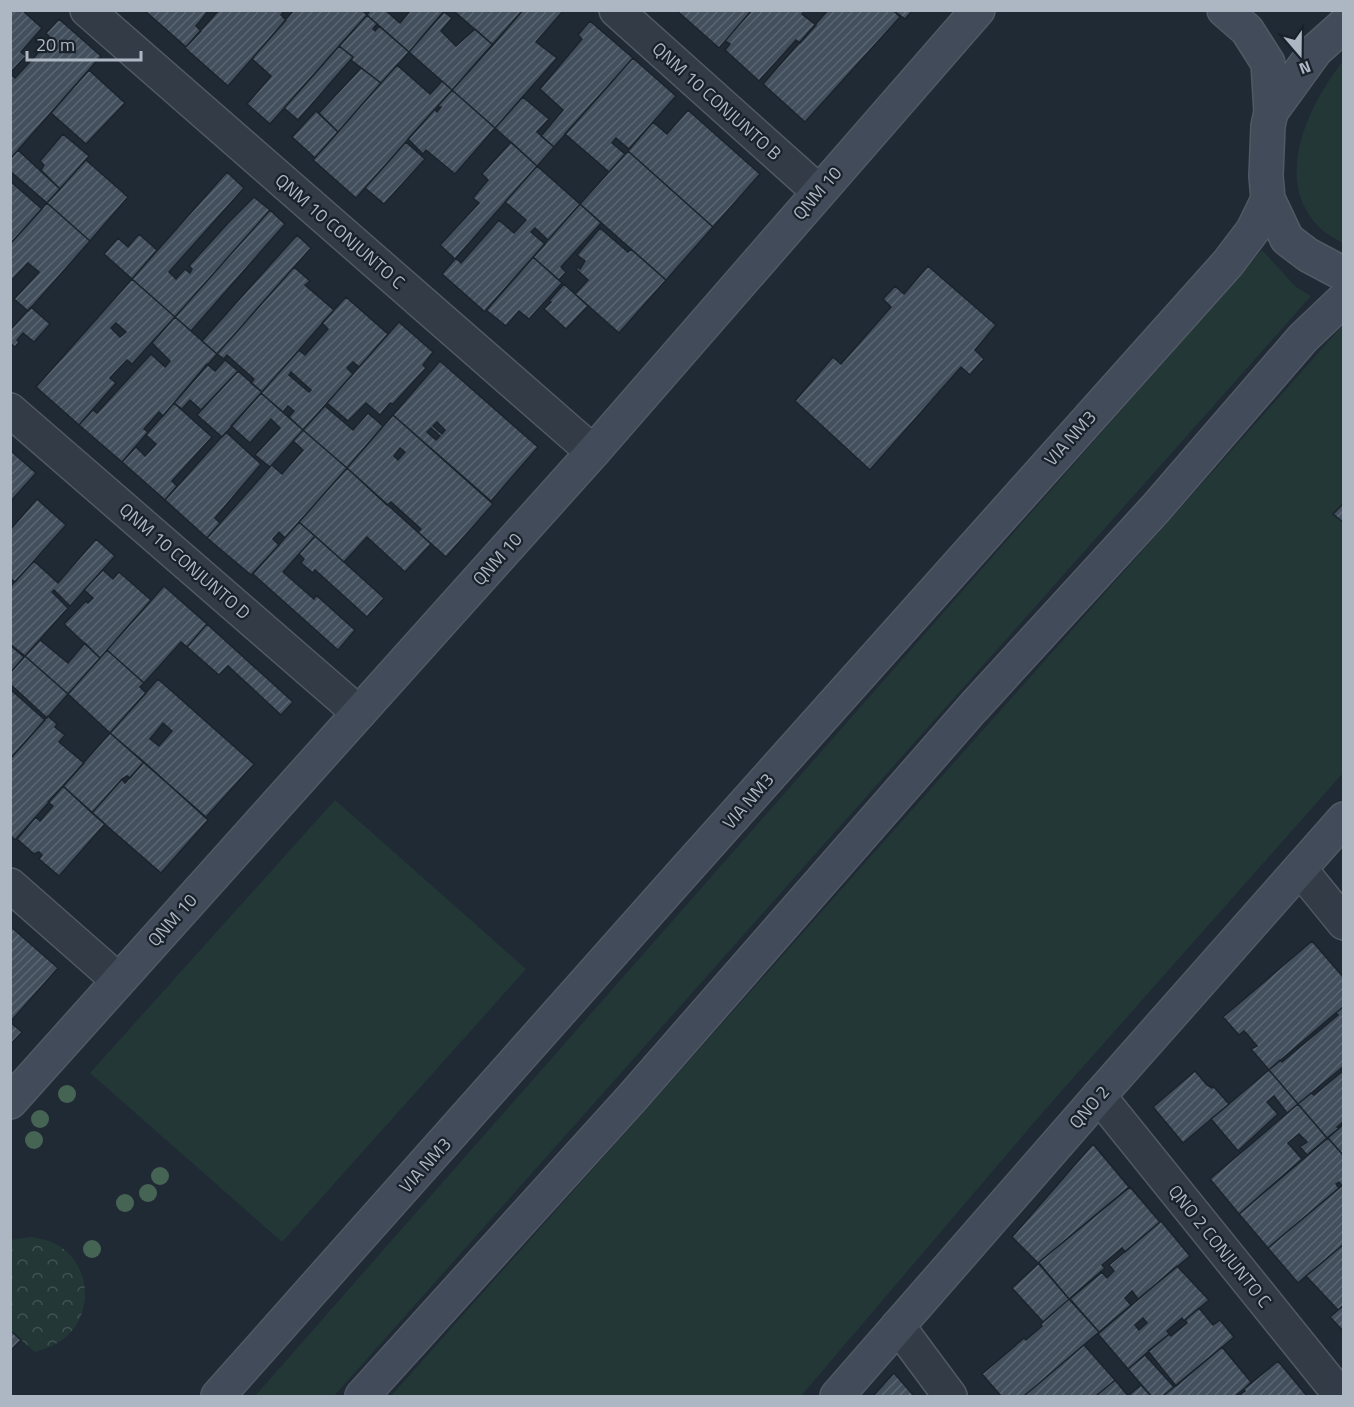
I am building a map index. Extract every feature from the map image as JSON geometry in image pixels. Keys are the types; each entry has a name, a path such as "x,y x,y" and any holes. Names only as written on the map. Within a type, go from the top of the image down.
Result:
{"main road":[{"name":"QNM 10","path":"10,1102 593,452 978,10"},
{"path":"1224,10 1247,30 1268,63 1272,112"},
{"path":"1344,25 1316,50 1272,112 1268,126 1266,176 1268,199 1287,239 1308,255 1344,272"},
{"name":"VIA NM3","path":"218,1396 651,911 966,553 1228,263 1253,230 1268,199"},
{"path":"362,1396 631,1099 972,709 1156,508 1303,338 1344,299"},
{"name":"QNO 2","path":"837,1396 1344,819"}],"street":[{"name":"QNM 10 CONJUNTO C","path":"87,10 593,452"},
{"name":"QNM 10 CONJUNTO B","path":"616,10 818,191"},
{"name":"QNM 10 CONJUNTO D","path":"10,410 359,713"},
{"path":"1300,869 1344,922"},
{"path":"10,885 118,980"},
{"name":"QNO 2 CONJUNTO C","path":"1099,1096 1341,1396"},
{"path":"898,1326 950,1396"}],"green space":[{"path":"1343,61 1343,243 1320,228 1306,209 1298,188 1297,166 1300,143 1308,121 1318,99"},
{"path":"1262,250 1296,287 1311,296 334,1396 255,1396"},
{"path":"1343,325 1343,773 1043,1112 801,1396 391,1396"},
{"path":"335,800 526,969 282,1242 90,1073"},
{"path":"31,1237 50,1241 66,1251 80,1270 85,1292 84,1304 76,1326 57,1343 35,1352 11,1331 11,1240"}],"building":[{"path":"10,10 22,10 42,28 21,52 26,56 10,73"},
{"path":"144,10 209,10 196,26 201,31 186,47"},
{"path":"219,10 285,10 281,15 286,20 228,86 185,48"},
{"path":"294,10 362,10 367,15 270,124 247,104 271,76 252,59"},
{"path":"370,10 385,10 400,23 411,10 445,10 409,52 367,15"},
{"path":"456,10 523,10 493,45 455,12"},
{"path":"523,10 564,10 536,42 557,58 495,128 452,90"},
{"path":"676,10 752,10 719,48"},
{"path":"752,10 805,10 802,14 816,25 800,43 796,40 759,81 725,50 730,44 725,41"},
{"path":"828,10 893,10 900,17 805,122 763,84"},
{"path":"893,10 913,10 905,19"},
{"path":"444,12 452,18 441,31 456,46 475,29 493,45 452,90 409,52"},
{"path":"367,15 377,24 373,29 375,31 379,26 409,52 381,83 351,60 353,57 339,46"},
{"path":"59,19 101,56 10,159 10,74 15,78 51,39 46,33"},
{"path":"590,21 633,58 554,147 541,136 563,110 540,89 582,39 578,35"},
{"path":"339,46 353,57 298,120 284,108"},
{"path":"633,58 676,96 629,149 616,138 612,143 625,154 609,172 565,134"},
{"path":"397,65 430,94 442,81 452,90 356,198 313,160"},
{"path":"361,68 381,83 338,132 319,113"},
{"path":"89,70 125,103 86,144 51,113"},
{"path":"452,90 495,128 455,174 426,150 423,154 408,139 435,109 437,112 441,107 437,107"},
{"path":"523,97 549,119 537,132 554,147 537,166 495,128"},
{"path":"688,110 760,174 713,227 628,151 653,122 667,134"},
{"path":"316,111 338,132 315,158 292,137"},
{"path":"63,134 89,156 60,189 41,170 44,165 40,161"},
{"path":"406,142 425,159 384,204 365,188"},
{"path":"511,142 537,166 455,259 440,245 479,203 473,198 488,180 482,174"},
{"path":"18,150 60,189 47,203 10,171 10,159"},
{"path":"628,151 713,227 666,280 580,204"},
{"path":"86,160 128,197 90,241 47,203"},
{"path":"537,166 580,204 548,240 535,228 531,232 545,244 485,312 442,274 456,258 461,263 499,220 514,233 526,220 505,202"},
{"path":"227,172 244,188 169,272 176,279 185,269 190,273 192,269 189,266 254,197 270,210 175,317 132,279"},
{"path":"10,181 42,209 10,244"},
{"path":"47,203 90,241 28,311 14,299 39,272 28,263 10,282 10,244"},
{"path":"580,204 601,223 561,267 566,272 559,280 533,257"},
{"path":"270,210 285,224 191,331 175,317"},
{"path":"600,228 628,252 631,249 666,280 619,333 575,294 588,280 576,269 578,267 580,269 585,261 577,255"},
{"path":"139,234 157,250 132,279 104,254 118,238 128,247"},
{"path":"297,235 311,248 217,354 202,341"},
{"path":"533,257 562,283 529,319 519,311 506,326 486,310"},
{"path":"928,266 996,325 975,350 984,359 970,375 961,367 870,470 795,401 833,357 841,364 891,307 883,299 895,286 904,294"},
{"path":"294,267 310,281 305,285 334,310 262,392 251,383 254,379 227,355 224,359 217,354"},
{"path":"132,279 175,317 132,364 127,360 110,378 116,383 79,425 36,387","holes":["116,323 126,332 120,337 111,328"]},
{"path":"564,284 588,306 566,329 544,309"},
{"path":"346,297 388,334 359,367 353,362 347,368 353,374 303,430 289,417 294,411 288,406 283,412 261,393 299,350 305,355 328,329 322,323","holes":["291,372 311,390 309,392 289,375"]},
{"path":"31,307 50,324 34,342 23,333 15,347 10,343 10,330"},
{"path":"175,317 217,354 163,416 159,412 144,429 148,432 122,462 79,425 93,410 97,413 151,354 165,367 170,361 152,343"},
{"path":"399,322 433,352 423,365 426,368 380,415 366,403 348,421 327,403"},
{"path":"225,360 238,371 201,410 190,400 182,409 174,403 207,364 215,371"},
{"path":"440,361 538,447 491,501 393,415","holes":["437,422 445,430 442,434 433,426","431,428 440,436 436,440 427,432"]},
{"path":"238,371 262,392 222,437 197,415"},
{"path":"261,393 303,430 270,467 255,455 280,428 271,419 250,443 231,426"},
{"path":"174,403 212,437 172,481 177,486 165,500 122,462 136,447 145,456 156,444 146,435"},
{"path":"325,406 353,430 368,413 383,426 347,468 303,430"},
{"path":"393,415 493,504 446,557 418,532 421,529 391,502 387,505 347,468","holes":["400,448 405,452 398,460 394,456"]},
{"path":"303,430 347,468 285,538 279,532 273,539 279,545 251,575 207,538 272,465 282,474 303,450 293,441"},
{"path":"226,432 261,464 215,518 220,523 207,538 165,500"},
{"path":"10,450 36,473 10,502"},
{"path":"347,468 431,544 405,572 367,537 344,562 299,522"},
{"path":"37,499 66,525 15,582 10,578 10,530"},
{"path":"1344,503 1344,523 1333,514"},
{"path":"299,522 315,536 283,572 314,599 316,595 355,630 338,650 253,574"},
{"path":"315,536 384,598 367,617 315,570 313,573 301,563 304,559 299,554"},
{"path":"96,539 115,556 70,606 54,590 52,592 68,608 25,656 10,644 10,587 34,561 58,583"},
{"path":"103,570 113,579 119,572 151,600 100,658 64,624 86,601 88,603 93,598 84,590"},
{"path":"164,586 207,624 187,647 181,642 144,683 107,650"},
{"path":"207,624 293,702 281,715 228,666 219,675 187,647"},
{"path":"40,640 68,663 85,643 100,658 68,694 25,656"},
{"path":"10,645 24,657 10,673"},
{"path":"107,650 144,683 140,687 146,693 110,733 68,694"},
{"path":"25,656 68,694 47,718 10,684 10,673"},
{"path":"158,679 254,764 206,817 110,733","holes":["163,723 172,731 159,746 150,739"]},
{"path":"10,689 45,720 10,759"},
{"path":"48,716 57,724 55,727 65,735 59,742 84,763 15,840 10,835 10,759"},
{"path":"110,733 144,762 130,778 127,776 122,779 92,813 63,786"},
{"path":"144,762 208,820 161,873 92,813 122,779 125,783"},
{"path":"63,786 105,824 59,876 39,859 42,855 39,852 34,854 17,839 36,817 40,821 53,806 48,802"},
{"path":"10,926 58,968 11,1021 10,1021"},
{"path":"1312,941 1344,978 1344,1006 1269,1070 1251,1049 1257,1046 1247,1034 1244,1031 1239,1035 1223,1017"},
{"path":"1344,1006 1344,1066 1298,1104 1269,1070 1280,1060 1282,1062 1338,1015 1336,1013"},
{"path":"10,1022 22,1032 10,1045"},
{"path":"1269,1070 1298,1104 1287,1113 1274,1096 1267,1102 1278,1114 1238,1151 1211,1119"},
{"path":"1344,1070 1344,1121 1327,1138 1298,1104 1311,1093 1314,1095"},
{"path":"1195,1071 1229,1104 1183,1143 1153,1107"},
{"path":"1298,1104 1327,1138 1307,1155 1300,1147 1307,1142 1299,1134 1288,1143 1302,1159 1239,1214 1210,1179"},
{"path":"1344,1124 1344,1156 1328,1138"},
{"path":"1328,1138 1344,1156 1344,1184 1342,1186 1339,1182 1336,1184 1339,1188 1268,1248 1239,1214"},
{"path":"1093,1144 1129,1187 1038,1263 1012,1237"},
{"path":"1344,1184 1344,1244 1298,1283 1268,1248"},
{"path":"1130,1187 1160,1222 1125,1252 1122,1248 1102,1265 1105,1268 1069,1299 1038,1263"},
{"path":"1161,1221 1190,1256 1138,1299 1132,1291 1125,1298 1131,1305 1099,1332 1070,1299 1102,1272 1107,1278 1114,1271 1109,1265"},
{"path":"1344,1244 1344,1305 1338,1310 1306,1276"},
{"path":"1039,1263 1069,1299 1043,1322 1012,1288"},
{"path":"1177,1266 1209,1300 1184,1321 1182,1318 1167,1331 1169,1334 1128,1369 1098,1334","holes":["1143,1318 1147,1323 1139,1330 1135,1325"]},
{"path":"1069,1299 1099,1332 1024,1396 1001,1396 982,1374 1024,1338 1026,1340"},
{"path":"1344,1305 1344,1332 1330,1317"},
{"path":"1199,1308 1213,1325 1220,1320 1234,1337 1176,1386 1148,1351 1187,1323 1185,1320"},
{"path":"10,1330 21,1340 10,1351"},
{"path":"1084,1345 1115,1380 1096,1396 1024,1396"},
{"path":"1222,1347 1251,1382 1244,1389 1235,1396 1163,1396"},
{"path":"1145,1355 1174,1387 1163,1396 1151,1396 1128,1369"},
{"path":"1278,1361 1307,1396 1239,1396 1245,1391 1244,1389"},
{"path":"894,1373 914,1396 873,1396"},
{"path":"1115,1380 1128,1396 1096,1396"},
{"path":"1141,1385 1151,1396 1128,1396"}]}
